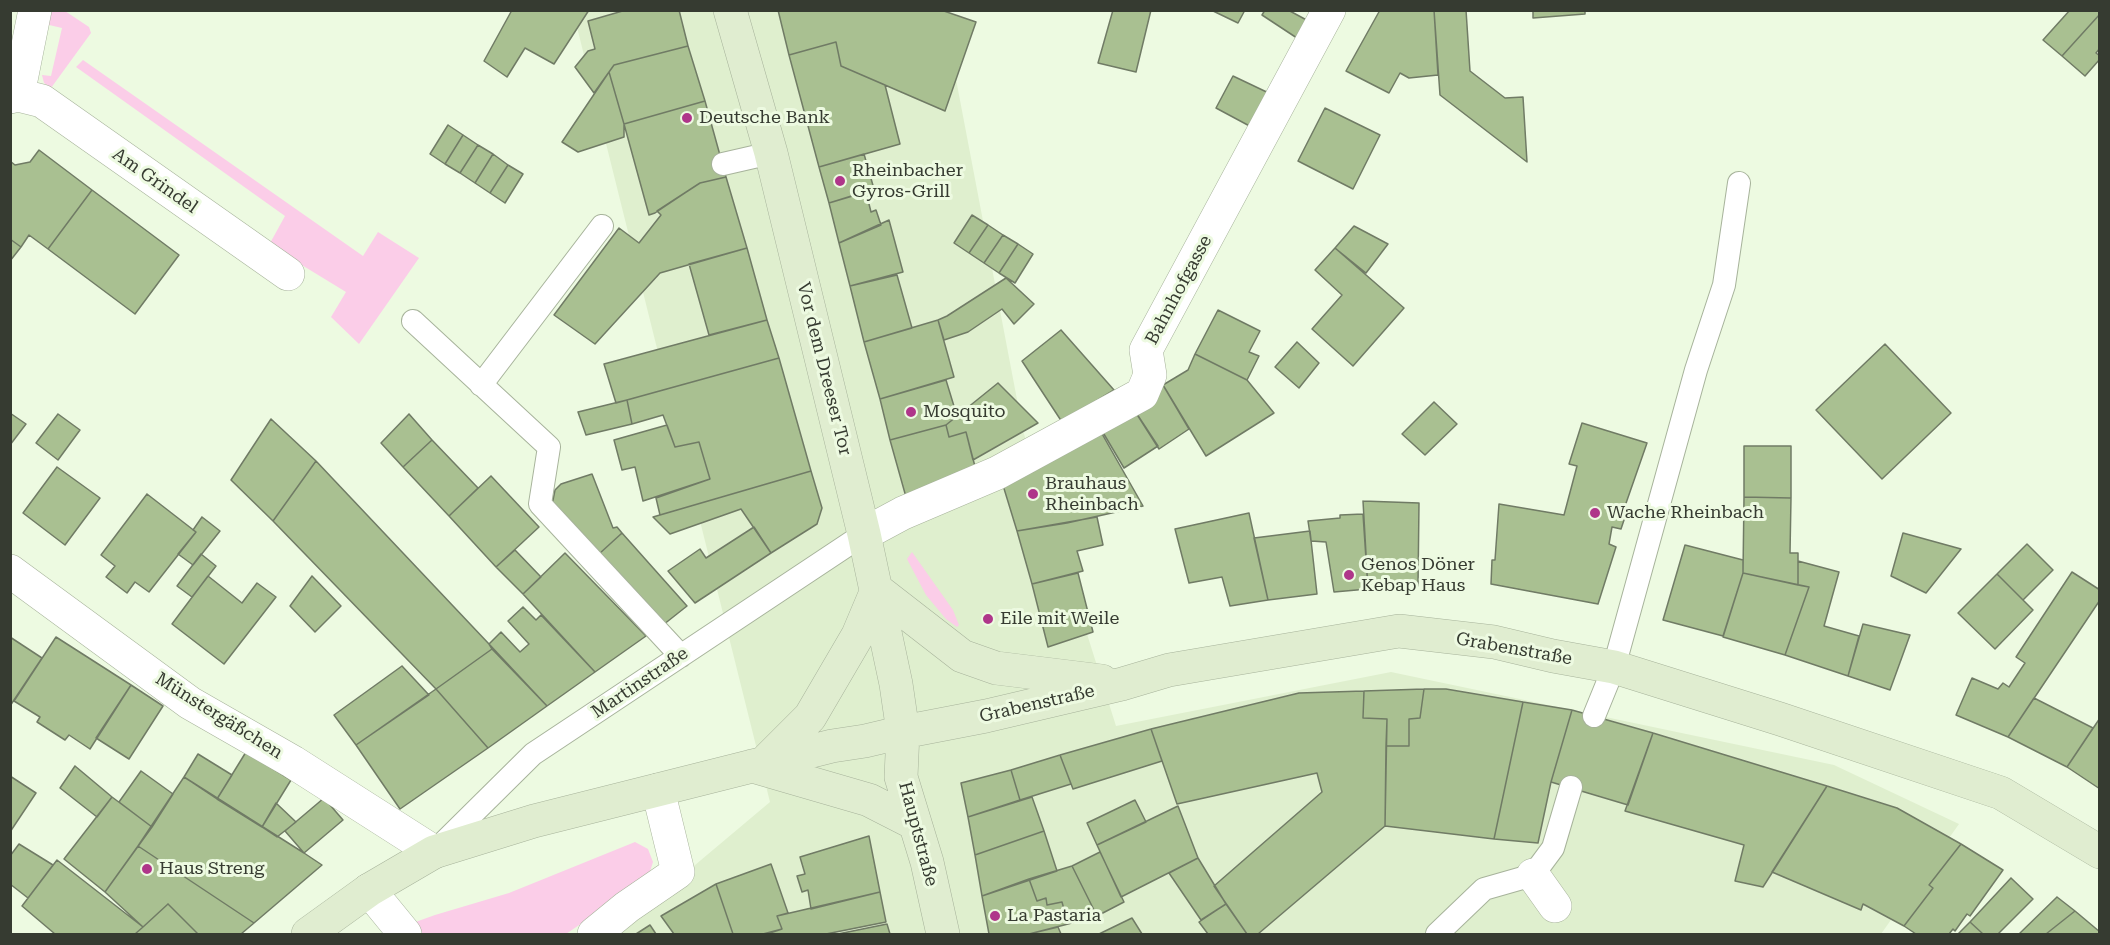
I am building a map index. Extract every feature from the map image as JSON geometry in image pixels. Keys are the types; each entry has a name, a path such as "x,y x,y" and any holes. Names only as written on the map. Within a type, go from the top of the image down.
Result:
{"main road":[{"name":"Vor dem Dreeser Tor","path":"730,10 771,153 864,534 896,684 903,732"},
{"path":"914,823 869,800 758,764 810,717 858,635 877,590 962,656 996,668 1122,684"},
{"name":"Grabenstraße","path":"903,732 958,722 1122,684 1169,670 1399,631 1494,642 1614,667 1780,719 2001,793 2100,852"},
{"name":"Martinstraße","path":"308,934 369,891 434,852 534,821 758,764 903,732"},
{"name":"Hauptstraße","path":"903,732 901,777 927,862 943,934"}],"street":[{"name":"Am Grindel","path":"35,10 14,96 42,101 288,274"},
{"name":"Bahnhofgasse","path":"864,534 903,513 997,473 1142,394 1150,375 1146,350 1329,10"},
{"name":"Münstergäßchen","path":"10,572 190,703 293,762 434,852"},
{"path":"594,934 627,907 678,872 658,790"},
{"path":"1533,875 1555,906"},
{"path":"369,891 405,934"}],"lane":[{"path":"723,164 771,153"},
{"path":"1594,716 1614,667 1696,370 1724,285 1739,183"},
{"path":"482,385 602,226"},
{"path":"413,321 549,447 540,504 681,656"},
{"name":"Martinstraße","path":"434,852 533,754 681,656 730,627 864,534"},
{"path":"1437,934 1484,890 1533,875 1553,848 1571,787"}],"shaded area":[{"path":"65,11 89,27 91,33 51,88 44,83 42,75 51,76 62,28 45,24 50,12"},
{"path":"573,11 943,11 1023,431 1116,726 1391,672 1834,765 1959,824 1881,934 613,934 770,802"},
{"path":"83,60 363,256 378,232 419,258 359,344 331,317 346,292 269,245 285,216 76,67"},
{"path":"912,552 953,610 959,625 957,627 946,619 926,595 907,559"},
{"path":"635,842 648,849 653,862 648,878 566,934 382,934 509,893"}],"building":[{"path":"512,10 589,10 554,64 525,48 507,77 484,61"},
{"path":"626,10 679,10 688,46 614,65 594,93 575,67 588,51 595,49 588,21"},
{"path":"778,10 941,10 976,22 945,111 841,66 836,42 789,55"},
{"path":"1113,10 1151,10 1136,72 1098,63"},
{"path":"1211,10 1245,10 1238,23"},
{"path":"1265,10 1288,10 1314,24 1303,42 1262,15"},
{"path":"1380,10 1434,10 1438,75 1409,78 1400,73 1389,93 1346,71"},
{"path":"1434,10 1466,10 1470,71 1505,98 1523,97 1527,162 1440,95"},
{"path":"1533,10 1585,10 1585,14 1533,18"},
{"path":"2070,10 2100,10 2100,14 2062,56 2043,40"},
{"path":"2100,14 2100,48 2096,53 2100,59 2085,76 2062,56"},
{"path":"836,42 841,66 885,85 900,144 819,167 789,55"},
{"path":"688,46 705,101 624,124 609,72 614,65"},
{"path":"609,72 624,124 624,137 578,152 562,142"},
{"path":"1233,76 1275,96 1257,130 1216,108"},
{"path":"705,101 726,177 700,183 649,215 624,124"},
{"path":"1325,108 1380,135 1353,189 1298,161"},
{"path":"448,125 463,135 445,164 430,154"},
{"path":"463,135 478,145 460,173 445,164"},
{"path":"478,145 493,154 475,183 460,173"},
{"path":"39,150 92,190 48,249 29,235 21,247 10,239 10,161 15,165 30,162"},
{"path":"493,154 508,165 490,193 475,183"},
{"path":"864,154 874,189 829,203 819,167"},
{"path":"508,165 523,174 505,203 490,193"},
{"path":"726,177 747,248 660,273 595,344 554,315 619,228 639,243 661,215 657,211 700,183"},
{"path":"92,190 179,255 135,314 48,249"},
{"path":"866,192 871,212 876,210 881,225 839,243 829,203"},
{"path":"972,215 988,225 969,253 954,243"},
{"path":"889,220 903,272 850,286 839,243"},
{"path":"988,225 1003,235 984,263 969,253"},
{"path":"1354,226 1388,244 1366,273 1335,248"},
{"path":"1003,235 1018,244 999,273 984,263"},
{"path":"10,239 21,247 10,261"},
{"path":"1018,244 1033,254 1015,283 999,273"},
{"path":"747,248 767,320 709,335 689,264"},
{"path":"1335,248 1404,308 1353,366 1312,329 1342,295 1315,270"},
{"path":"897,275 912,328 864,342 850,286"},
{"path":"1006,278 1034,304 1014,324 1002,309 968,332 944,340 938,320"},
{"path":"1218,310 1260,331 1249,352 1259,356 1247,380 1195,354"},
{"path":"767,320 779,358 616,403 604,364"},
{"path":"938,320 954,377 880,399 864,342"},
{"path":"1061,330 1114,390 1062,422 1022,361"},
{"path":"1297,342 1319,363 1299,388 1275,367"},
{"path":"1885,344 1951,413 1882,479 1816,410"},
{"path":"1195,354 1247,380 1274,413 1206,456 1163,385 1188,370"},
{"path":"779,358 811,471 660,515 656,498 710,479 699,442 675,447 663,415 632,424 627,400"},
{"path":"946,380 957,416 946,425 890,440 880,399"},
{"path":"998,383 1038,423 973,460 966,432 949,437 946,425"},
{"path":"1163,385 1189,429 1159,449 1131,405"},
{"path":"627,400 632,424 586,435 578,412"},
{"path":"1434,402 1457,424 1425,455 1402,434"},
{"path":"1131,405 1158,446 1124,468 1098,424"},
{"path":"10,413 26,424 10,445"},
{"path":"58,414 80,430 58,460 36,443"},
{"path":"409,414 432,440 403,467 381,443"},
{"path":"271,419 316,461 273,521 231,480"},
{"name":"Wache Rheinbach","path":"1582,423 1647,443 1624,509 1627,511 1621,529 1612,527 1609,544 1616,547 1598,604 1491,584 1499,504 1564,515 1577,466 1569,464"},
{"path":"667,425 675,447 699,442 710,479 643,501 635,467 622,470 614,440"},
{"path":"946,425 949,437 966,432 978,478 906,497 890,440"},
{"path":"1097,425 1143,506 1067,523 1017,531 1002,482"},
{"path":"432,440 478,488 449,516 403,467"},
{"path":"1744,446 1791,446 1791,498 1744,497"},
{"path":"316,461 492,649 436,689 273,521"},
{"path":"57,467 100,498 65,545 23,513"},
{"path":"811,471 822,508 817,524 771,553 741,509 670,534 653,517"},
{"path":"592,474 613,528 617,527 622,533 599,554 554,509 553,500 555,490 561,484"},
{"path":"491,476 539,527 496,567 449,516"},
{"path":"147,494 196,532 149,592 135,582 127,593 106,577 115,566 101,555"},
{"path":"1744,497 1791,498 1790,553 1798,553 1798,585 1743,573"},
{"path":"1363,501 1419,503 1418,586 1368,589"},
{"path":"1249,513 1268,600 1230,606 1222,577 1189,583 1175,529"},
{"path":"1363,514 1368,589 1334,592 1326,542 1311,541 1308,521 1340,518 1340,515"},
{"path":"202,517 220,531 193,565 178,554 196,532 193,530"},
{"path":"1097,517 1103,545 1077,551 1083,571 1032,584 1017,531"},
{"path":"754,527 771,553 695,603 668,571 700,549 706,558"},
{"path":"1310,531 1317,594 1268,600 1254,538"},
{"path":"622,533 687,606 663,625 599,554"},
{"path":"1903,533 1961,549 1926,593 1891,576"},
{"path":"2027,544 2053,570 2023,600 1997,574"},
{"path":"1685,545 1743,560 1743,573 1723,636 1663,620"},
{"path":"515,550 541,577 523,594 496,567"},
{"path":"565,553 646,636 595,672 523,594"},
{"path":"201,554 216,566 192,597 177,586"},
{"path":"1798,561 1839,572 1824,626 1859,636 1848,676 1785,655 1809,587 1798,585"},
{"path":"2072,572 2100,590 2100,600 2008,737 1956,715 1972,678 1998,689 2003,683 2009,687 2025,663 2016,657"},
{"path":"1078,573 1093,632 1048,647 1032,584"},
{"path":"1743,573 1809,587 1785,655 1723,637"},
{"path":"1997,574 2033,610 1995,649 1958,613"},
{"path":"208,576 242,603 257,583 276,597 224,664 172,624"},
{"path":"312,576 341,606 315,632 290,606"},
{"path":"523,607 536,620 541,615 595,672 547,706 489,644 501,632 520,652 529,644 508,621"},
{"path":"1863,624 1910,635 1890,690 1848,676"},
{"path":"10,637 42,658 10,706"},
{"path":"56,637 131,685 90,749 69,735 65,740 37,722 40,717 14,701"},
{"path":"492,649 547,706 488,748 436,689"},
{"path":"402,666 429,695 356,745 334,715"},
{"path":"131,685 163,706 129,759 96,738"},
{"path":"436,689 488,748 400,809 356,745"},
{"path":"1424,689 1446,689 1523,702 1494,839 1385,826 1386,746 1409,746 1409,719 1420,718"},
{"path":"1424,689 1420,718 1409,719 1409,746 1386,746 1387,719 1363,718 1364,691"},
{"path":"1364,691 1363,718 1387,719 1385,826 1258,934 1247,934 1214,886 1322,792 1317,773 1177,804 1151,729 1299,693"},
{"path":"2034,698 2093,728 2067,767 2008,737"},
{"path":"1523,702 1572,710 1551,782 1538,843 1494,839"},
{"path":"1572,710 1653,733 1628,805 1551,782"},
{"path":"2100,718 2100,789 2067,767"},
{"path":"1151,729 1162,761 1073,789 1060,755"},
{"path":"1653,733 1827,786 1763,887 1735,881 1744,845 1625,811"},
{"path":"246,752 291,780 262,827 217,799"},
{"path":"198,754 232,775 217,799 184,777"},
{"path":"1060,755 1071,784 1020,800 1011,770"},
{"path":"75,766 112,797 97,817 60,788"},
{"path":"1011,770 1020,800 968,817 961,783"},
{"path":"141,771 173,794 152,827 119,802"},
{"path":"10,776 36,793 10,832"},
{"path":"184,777 322,865 254,923 138,846"},
{"path":"1827,786 1897,808 1961,844 1929,885 1933,888 1904,926 1863,904 1861,910 1772,872"},
{"path":"112,797 152,827 105,892 64,859"},
{"path":"1032,797 1044,831 975,855 968,817"},
{"path":"324,798 343,820 304,853 285,831"},
{"path":"1135,800 1146,822 1097,845 1087,823"},
{"path":"276,803 296,822 277,837 262,827"},
{"path":"1178,806 1198,858 1121,897 1097,845"},
{"path":"1044,831 1057,871 982,896 975,855"},
{"path":"869,836 880,892 811,909 808,890 802,892 797,876 805,874 800,857"},
{"path":"19,844 53,865 28,898 10,884 10,856"},
{"path":"1961,844 2003,870 1970,916 1967,914 1955,931 1953,929 1949,934 1916,934 1904,926 1933,888 1929,885"},
{"name":"Haus Streng","path":"138,846 254,923 241,934 198,934 168,904 143,927 105,892"},
{"path":"1100,852 1124,902 1097,916 1072,866"},
{"path":"1198,858 1226,904 1201,920 1169,873"},
{"path":"57,860 143,927 135,934 55,934 22,906"},
{"path":"771,864 788,913 777,916 782,929 763,934 733,934 716,884"},
{"path":"1072,866 1097,916 1068,924 1062,902 1047,905 1046,898 1037,901 1029,879"},
{"path":"2011,878 2033,899 1998,934 1983,934 1970,922"},
{"path":"1029,879 1037,901 1046,898 1047,905 1062,902 1068,924 1029,934 989,934 982,896"},
{"path":"716,884 733,934 674,934 661,916"},
{"path":"880,892 886,922 826,934 770,934 782,929 777,916"},
{"path":"2057,897 2075,911 2046,934 2019,934"},
{"path":"168,904 198,934 135,934 143,927"},
{"path":"1226,904 1247,934 1208,934 1199,922"},
{"path":"2075,911 2100,934 2046,934"},
{"path":"1132,918 1142,934 1099,934"},
{"path":"1970,922 1983,934 1958,934"},
{"path":"887,924 890,934 838,934"},
{"path":"650,925 656,934 636,934"},
{"path":"1058,927 1061,934 1029,934"}],"place":[{"name":"Deutsche Bank","path":"687,118"},
{"name":"Rheinbacher Gyros-Grill","path":"840,181"},
{"name":"Mosquito","path":"911,412"},
{"name":"Brauhaus Rheinbach","path":"1033,494"},
{"name":"Wache Rheinbach","path":"1595,513"},
{"name":"Genos Döner Kebap Haus","path":"1349,575"},
{"name":"Eile mit Weile","path":"988,619"},
{"name":"Haus Streng","path":"147,869"},
{"name":"La Pastaria","path":"995,916"}]}
